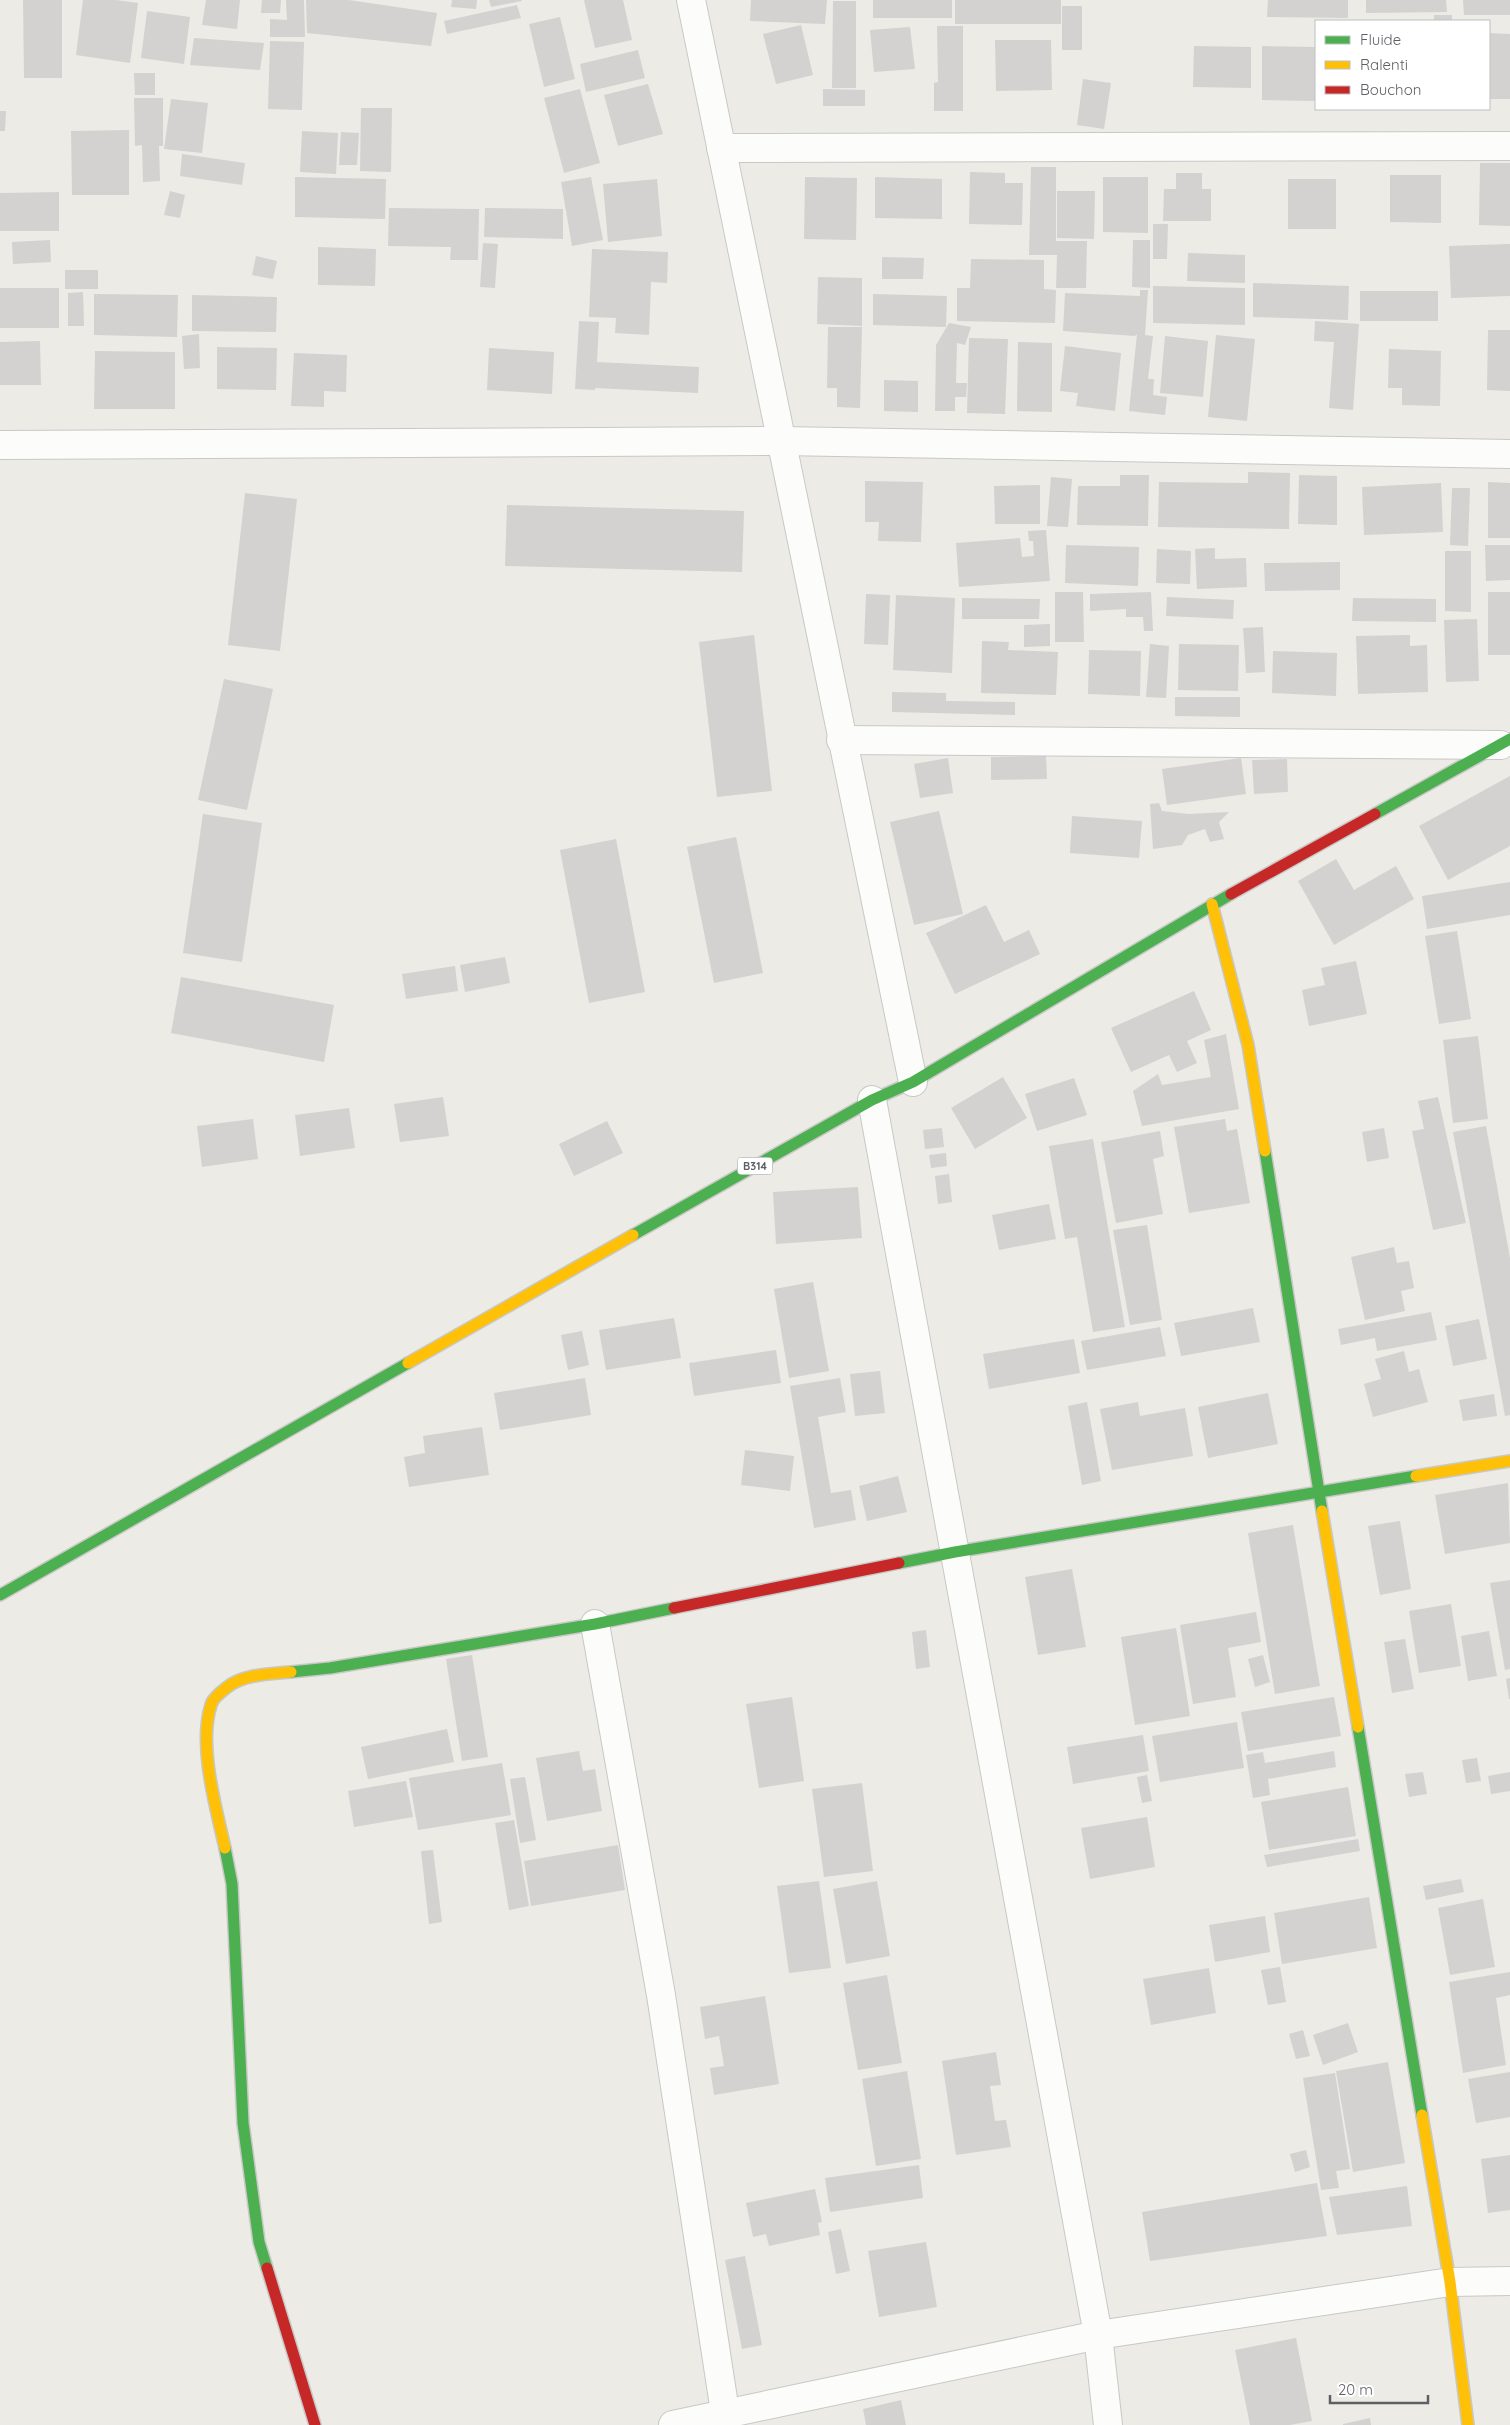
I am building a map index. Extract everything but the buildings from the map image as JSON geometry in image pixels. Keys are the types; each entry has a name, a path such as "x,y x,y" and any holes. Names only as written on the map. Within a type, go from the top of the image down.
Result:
{"street":[{"path":"691,0 782,441 841,740 913,1082"},
{"path":"721,148 1510,146"},
{"path":"0,445 782,441 1510,454"},
{"path":"841,740 1506,742"},
{"name":"B314","path":"0,1594 872,1100 913,1082 1212,904 1506,742"},
{"path":"1212,904 1248,1045 1319,1493 1450,2282 1468,2425"},
{"path":"872,1100 1098,2336 1108,2425"},
{"path":"315,2425 300,2370 259,2242 243,2123 232,1884 209,1770 207,1725 212,1703 227,1687 254,1676 330,1668 595,1624 954,1552 1510,1461"},
{"path":"595,1624 661,1995 726,2420"},
{"path":"673,2425 726,2420 1098,2336 1450,2282 1510,2282"}],"traffic: fast":[{"path":"1375,814 1510,739"},
{"path":"633,1235 872,1100 913,1082 1231,894"},
{"path":"1265,1151 1322,1511"},
{"path":"0,1595 408,1363"},
{"path":"899,1563 955,1552 1416,1476"},
{"path":"291,1672 330,1668 595,1624 674,1608"},
{"path":"1358,1727 1422,2115"},
{"path":"225,1848 232,1884 243,2123 259,2242 267,2268"}],"traffic: slow":[{"path":"1212,904 1248,1045 1265,1151"},
{"path":"408,1363 633,1235"},
{"path":"1416,1476 1510,1461"},
{"path":"1322,1511 1358,1727"},
{"path":"225,1848 213,1796 207,1757 206,1739 212,1703 226,1688 240,1680 248,1677 291,1672"},
{"path":"1422,2115 1450,2282 1468,2425"}],"traffic: jam":[{"path":"1231,894 1375,814"},
{"path":"674,1608 899,1563"},
{"path":"267,2268 315,2425"}]}
